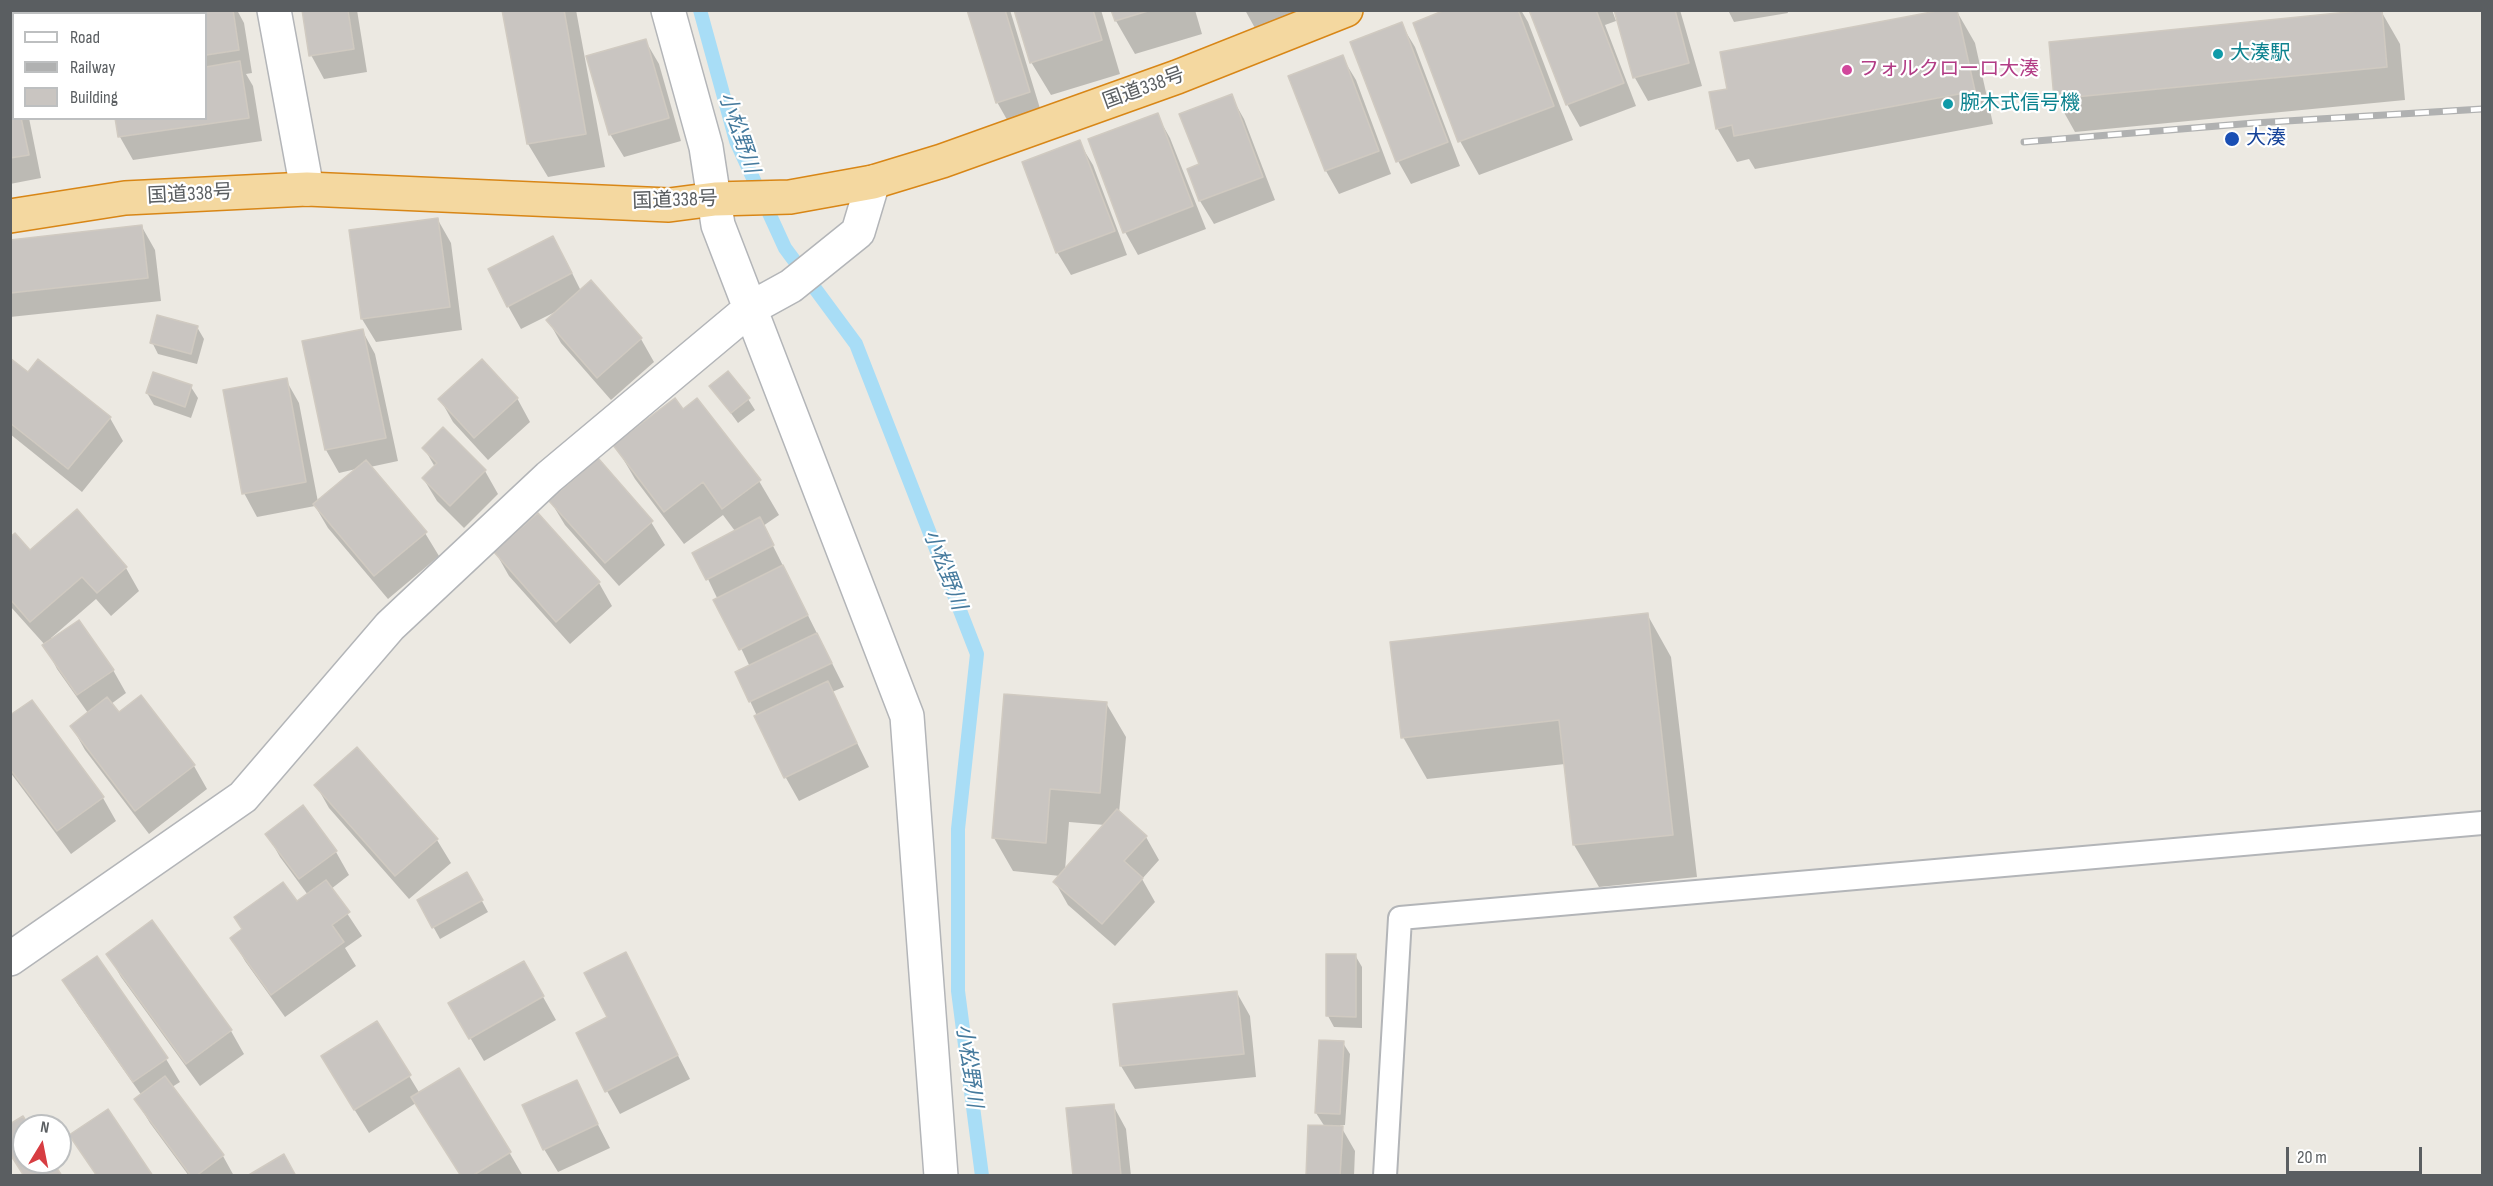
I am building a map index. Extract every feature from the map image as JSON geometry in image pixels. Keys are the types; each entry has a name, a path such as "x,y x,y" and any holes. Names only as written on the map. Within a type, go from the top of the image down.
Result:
{"highway":[{"name":"国道338号","path":"10,216 125,198 307,189 669,205 725,199 790,197 873,182 942,161 1177,77 1346,10"}],"street":[{"path":"274,10 307,189"},
{"path":"668,10 706,147 725,199 718,225 906,716 941,1176"},
{"path":"10,959 243,797 390,626 549,477 751,308 791,286 858,232 873,182"}],"lane":[{"path":"1385,1176 1400,918 2482,823"}],"building":[{"path":"174,10 233,10 239,50 207,55 207,12 174,12"},
{"path":"302,10 348,10 354,49 309,56"},
{"path":"502,10 564,10 586,134 527,144"},
{"path":"967,10 1005,10 1030,92 996,103"},
{"path":"1014,10 1093,10 1102,40 1030,63"},
{"path":"1111,10 1151,10 1115,21"},
{"path":"1445,10 1518,10 1554,106 1458,142 1413,23"},
{"path":"1529,10 1596,10 1624,83 1566,105"},
{"path":"1614,10 1675,10 1689,63 1633,78"},
{"name":"フォルクローロ大湊","path":"1942,10 1957,10 1975,91 1734,136 1732,125 1716,129 1709,92 1727,89 1720,52"},
{"name":"大湊駅","path":"2382,10 2387,67 2054,99 2049,42"},
{"path":"1402,22 1448,142 1396,162 1350,42"},
{"path":"646,39 669,118 609,135 586,56"},
{"path":"1343,55 1379,151 1325,171 1288,76"},
{"path":"240,61 249,118 118,137 115,120 207,120 207,67"},
{"path":"10,66 12,120 21,120 29,155 10,158"},
{"path":"1232,94 1263,177 1199,201 1187,169 1199,164 1179,114"},
{"path":"1158,113 1193,206 1123,233 1088,139"},
{"path":"1080,140 1115,231 1056,253 1022,162"},
{"path":"438,218 450,307 361,319 349,230"},
{"path":"142,225 148,278 10,293 10,240"},
{"path":"553,236 572,273 507,307 488,269"},
{"path":"591,280 642,338 597,378 546,320"},
{"path":"157,315 198,326 191,354 150,343"},
{"path":"363,329 386,438 325,450 302,341"},
{"path":"10,358 28,372 38,359 111,417 68,469 10,423"},
{"path":"482,359 518,398 474,438 438,399"},
{"path":"728,371 750,398 731,413 709,386"},
{"path":"153,372 192,385 185,407 146,393"},
{"path":"287,378 306,482 242,494 223,390"},
{"path":"675,398 683,409 697,398 761,480 722,509 703,482 664,512 613,445"},
{"path":"443,427 486,470 450,506 422,478 437,463 422,448"},
{"path":"598,458 653,521 605,563 549,501"},
{"path":"366,460 427,532 374,576 313,504"},
{"path":"77,509 127,567 97,593 82,577 30,622 10,599 10,537 15,533 30,550"},
{"path":"538,513 600,582 556,622 494,552"},
{"path":"760,517 774,545 706,580 692,553"},
{"path":"783,565 808,615 739,650 713,600"},
{"path":"1648,613 1673,835 1573,845 1559,720 1401,738 1390,642"},
{"path":"79,620 114,670 77,695 42,645"},
{"path":"817,633 832,663 749,702 735,672"},
{"path":"828,681 857,743 784,778 754,716"},
{"path":"1004,694 1107,702 1100,793 1050,789 1046,843 992,838"},
{"path":"141,695 195,765 135,811 70,726 107,697 119,712"},
{"path":"32,700 104,797 57,831 10,769 10,715"},
{"path":"357,747 438,839 395,876 314,785"},
{"path":"303,805 337,851 299,879 265,834"},
{"path":"1117,809 1147,836 1124,861 1143,878 1102,924 1053,882"},
{"path":"467,872 483,900 432,928 417,900"},
{"path":"326,880 350,912 332,925 344,942 271,995 230,938 242,929 234,917 283,882 297,901"},
{"path":"152,920 232,1030 186,1064 106,954"},
{"path":"626,952 678,1055 605,1092 576,1033 607,1017 584,973"},
{"path":"1326,954 1356,954 1356,1017 1326,1016"},
{"path":"97,956 168,1058 133,1082 62,980"},
{"path":"524,961 544,996 469,1039 448,1003"},
{"path":"1237,991 1244,1054 1120,1066 1113,1004"},
{"path":"377,1021 411,1075 354,1110 321,1056"},
{"path":"1319,1040 1344,1041 1340,1114 1315,1113"},
{"path":"459,1068 511,1152 472,1176 461,1176 411,1097"},
{"path":"165,1076 224,1155 196,1176 191,1176 134,1099"},
{"path":"577,1080 598,1124 543,1150 522,1105"},
{"path":"1114,1104 1121,1176 1073,1176 1066,1108"},
{"path":"108,1109 153,1176 97,1176 72,1139 72,1133"},
{"path":"12,1123 12,1157 10,1154 10,1124"},
{"path":"1308,1125 1343,1126 1340,1176 1306,1176"},
{"path":"284,1154 296,1176 247,1176"},
{"path":"23,1174 61,1174 62,1176 24,1176"}],"waterway":[{"name":"小松野川","path":"700,10 736,141 785,248 856,344 977,654 958,829 958,991 982,1176"}],"railway":[{"path":"2024,142 2254,123 2482,109"}],"place":[{"name":"大湊駅","path":"2218,54"},
{"name":"フォルクローロ大湊","path":"1847,70"},
{"name":"腕木式信号機","path":"1948,104"},
{"name":"大湊","path":"2232,139"}]}
